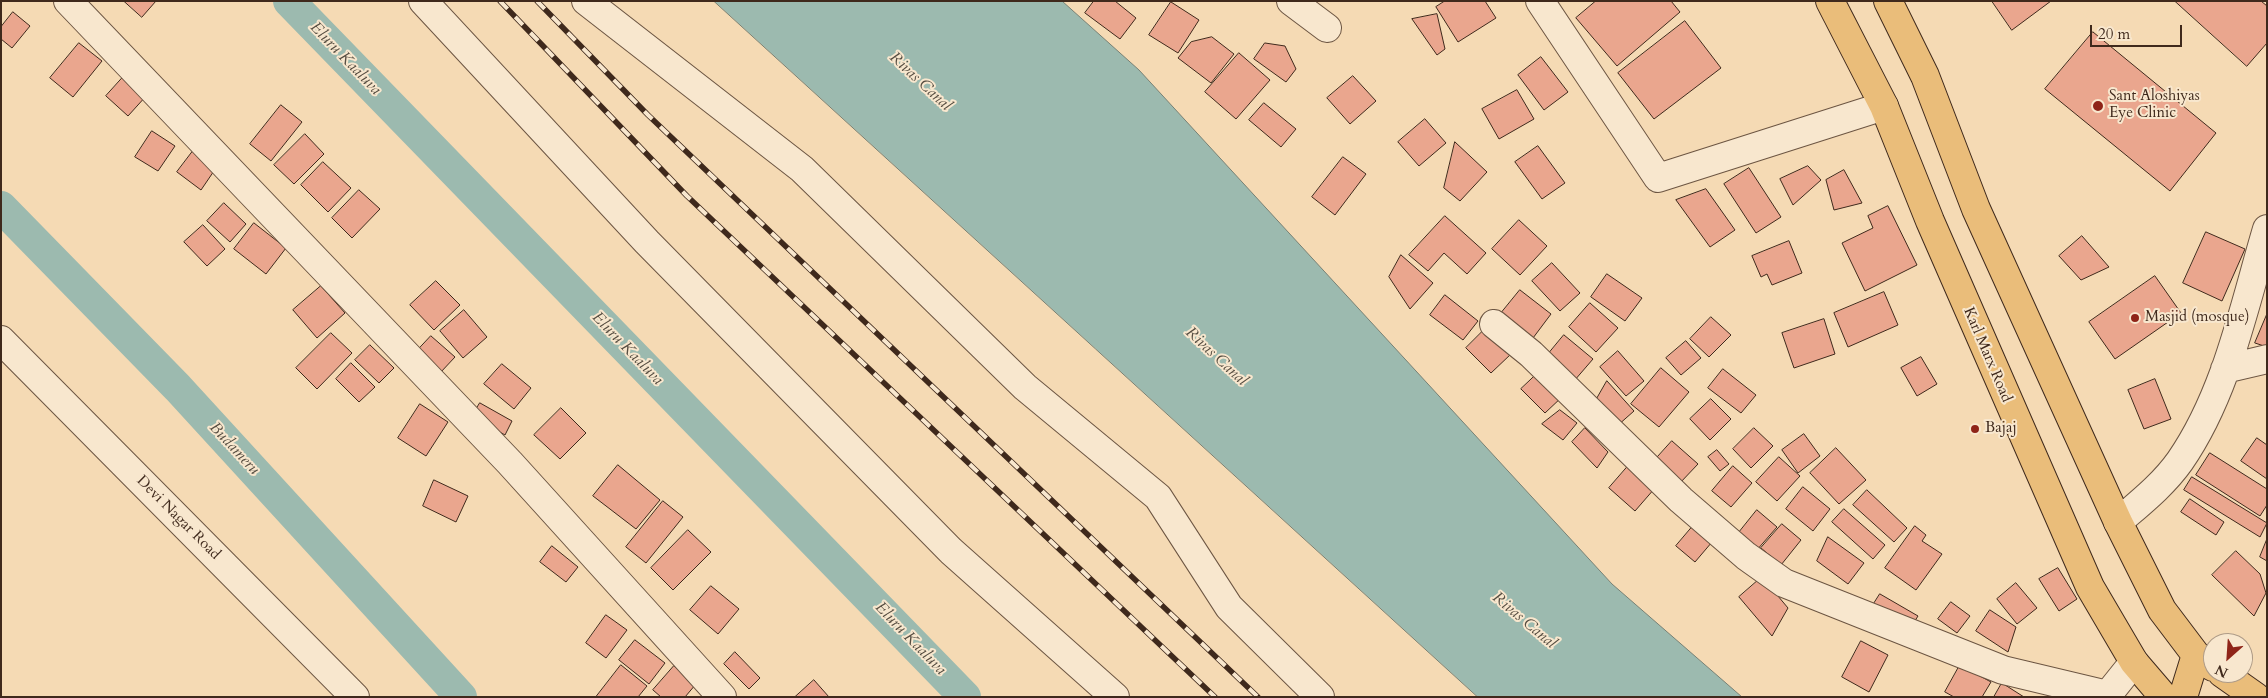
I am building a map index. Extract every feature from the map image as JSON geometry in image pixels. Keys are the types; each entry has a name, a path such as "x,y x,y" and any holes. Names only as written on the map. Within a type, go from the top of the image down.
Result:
{"main road":[{"name":"Karl Marx Road","path":"1830,1 1884,106 1930,221 2067,540 2090,587 2134,662 2164,697"},
{"path":"1888,1 1925,76 1976,209 2118,522 2162,610 2203,660"},
{"path":"2183,697 2203,663"},
{"path":"2236,683 2256,697"}],"street":[{"path":"68,1 510,463 722,697"},
{"path":"423,1 647,242 951,551 1115,697"},
{"path":"586,1 802,168 1025,387 1158,497 1230,606 1320,697"},
{"path":"1291,1 1327,28"},
{"path":"1540,1 1658,178 1884,106"},
{"path":"2118,522 2152,493 2180,461 2205,419 2225,369 2267,229"},
{"path":"1494,324 1531,354 1681,500 1746,556 1784,583 2003,670 2107,696 2134,662"},
{"name":"Devi Nagar Road","path":"1,340 355,697"},
{"path":"2225,369 2267,358"}],"water":[{"name":"Rivas Canal","path":"714,1 1062,1 1139,70 1612,584 1742,697 1478,697"}],"building":[{"path":"124,1 156,1 142,17"},
{"path":"1094,1 1115,1 1136,18 1120,39 1085,13"},
{"path":"1445,1 1485,1 1496,18 1458,42 1436,7"},
{"path":"1596,1 1671,1 1680,12 1617,66 1576,18"},
{"path":"1992,1 2051,1 2012,30"},
{"path":"2175,1 2261,1 2267,6 2267,43 2247,66"},
{"path":"1171,2 1199,20 1178,53 1149,35"},
{"path":"13,12 30,26 12,48 1,39 1,27"},
{"path":"1437,14 1445,49 1437,55 1412,19"},
{"path":"1685,21 1721,68 1654,119 1618,73"},
{"path":"2093,32 2216,133 2170,191 2045,89"},
{"path":"1212,37 1234,54 1211,83 1178,58 1191,42"},
{"path":"79,43 102,61 73,97 50,78"},
{"path":"1265,43 1285,46 1296,69 1286,82 1254,59"},
{"path":"1239,53 1270,80 1236,119 1205,92"},
{"path":"1541,57 1568,92 1544,110 1518,75"},
{"path":"125,75 147,95 128,116 106,96"},
{"path":"1353,76 1376,101 1350,124 1327,98"},
{"path":"1517,90 1534,119 1499,139 1482,109"},
{"path":"1264,103 1296,129 1281,147 1249,120"},
{"path":"281,105 302,122 271,161 250,144"},
{"path":"1425,119 1446,143 1419,166 1398,142"},
{"path":"152,131 175,146 158,171 135,157"},
{"path":"305,134 324,154 294,184 274,165"},
{"path":"1455,142 1487,172 1460,201 1444,188"},
{"path":"1538,146 1565,183 1542,199 1515,162"},
{"path":"193,151 216,168 201,190 177,172"},
{"path":"1343,157 1366,174 1335,215 1312,197"},
{"path":"323,162 351,188 328,212 301,185"},
{"path":"1808,166 1821,180 1793,205 1780,179"},
{"path":"1749,168 1781,217 1756,233 1724,184"},
{"path":"1844,170 1862,203 1834,210 1826,180"},
{"path":"1706,189 1735,230 1710,247 1676,200"},
{"path":"359,190 380,209 352,238 332,218"},
{"path":"224,203 246,224 230,242 207,221"},
{"path":"1888,206 1917,265 1865,291 1842,243 1873,228 1868,216"},
{"path":"1445,216 1486,253 1467,274 1444,253 1428,271 1409,255"},
{"path":"1519,220 1547,246 1520,275 1492,249"},
{"path":"254,223 286,248 266,274 234,249"},
{"path":"203,225 225,249 207,266 184,242"},
{"path":"2206,232 2245,249 2222,301 2183,283"},
{"path":"2082,236 2109,267 2081,280 2059,256"},
{"path":"1789,241 1802,273 1772,285 1767,274 1761,277 1752,256"},
{"path":"1401,255 1433,283 1410,309 1389,277"},
{"path":"1552,263 1580,293 1560,311 1532,281"},
{"path":"1607,274 1642,298 1625,321 1591,297"},
{"name":"Masjid (mosque)","path":"2155,276 2181,313 2115,359 2089,322"},
{"path":"436,281 460,305 434,330 410,305"},
{"path":"321,286 345,313 317,338 293,310"},
{"path":"1520,290 1551,314 1530,342 1498,317"},
{"path":"1884,292 1898,325 1848,347 1834,313"},
{"path":"1445,295 1478,321 1463,340 1430,315"},
{"path":"1590,303 1618,328 1596,352 1569,327"},
{"path":"464,310 487,337 463,358 440,331"},
{"path":"2267,314 2267,347 2255,343"},
{"path":"1711,317 1731,335 1709,357 1690,339"},
{"path":"1824,319 1835,354 1794,368 1782,333"},
{"path":"1486,328 1511,354 1491,373 1466,348"},
{"path":"331,333 352,353 317,389 296,368"},
{"path":"1564,335 1593,359 1574,381 1545,358"},
{"path":"431,336 455,357 440,373 417,351"},
{"path":"1686,341 1701,358 1681,375 1666,358"},
{"path":"370,345 394,368 379,383 355,360"},
{"path":"1618,351 1644,381 1626,396 1600,367"},
{"path":"1921,357 1937,384 1917,396 1901,368"},
{"path":"351,363 375,387 359,402 336,379"},
{"path":"502,364 531,388 514,409 484,384"},
{"path":"1661,368 1689,392 1659,427 1631,404"},
{"path":"1723,369 1756,395 1741,413 1708,388"},
{"path":"1539,372 1563,396 1545,413 1521,389"},
{"path":"2155,379 2171,419 2144,429 2128,390"},
{"path":"1607,381 1634,411 1617,426 1595,402"},
{"path":"1711,399 1731,419 1710,440 1690,419"},
{"path":"480,403 512,421 505,435 472,416"},
{"path":"420,404 448,422 426,456 398,438"},
{"path":"561,408 586,433 560,459 534,435"},
{"path":"1560,410 1577,423 1563,440 1542,424"},
{"path":"1585,428 1608,452 1597,468 1572,442"},
{"path":"1754,428 1773,446 1751,468 1733,449"},
{"path":"1804,434 1820,456 1798,473 1782,450"},
{"path":"2257,438 2267,445 2267,479 2241,461"},
{"path":"1672,441 1698,464 1679,484 1654,461"},
{"path":"1836,448 1866,480 1839,504 1810,473"},
{"path":"1717,450 1729,464 1720,471 1708,457"},
{"path":"2210,453 2267,489 2267,505 2260,516 2196,475"},
{"path":"1779,457 1800,476 1777,501 1756,482"},
{"path":"618,465 660,500 636,529 593,496"},
{"path":"1629,465 1655,488 1635,511 1609,488"},
{"path":"1733,466 1752,483 1731,507 1712,491"},
{"path":"2192,477 2267,523 2260,537 2184,490"},
{"path":"434,480 468,496 456,522 423,506"},
{"path":"1803,487 1830,509 1813,531 1786,509"},
{"path":"1867,490 1907,528 1894,542 1853,505"},
{"path":"2190,499 2224,522 2216,535 2181,512"},
{"path":"663,501 683,517 646,563 626,547"},
{"path":"1844,509 1885,545 1873,559 1832,522"},
{"path":"1757,510 1777,527 1756,551 1737,535"},
{"path":"1782,524 1801,540 1781,565 1761,548"},
{"path":"1693,526 1712,542 1695,562 1676,546"},
{"path":"1915,526 1926,535 1922,541 1942,554 1916,590 1885,568"},
{"path":"688,530 711,552 673,590 651,568"},
{"path":"1828,537 1864,563 1848,584 1817,561"},
{"path":"2267,539 2267,561 2260,557"},
{"path":"552,546 578,567 566,582 540,562"},
{"path":"2236,551 2260,574 2266,593 2254,616 2212,575"},
{"path":"2058,568 2077,599 2059,611 2039,579"},
{"path":"1762,577 1788,608 1772,636 1739,597"},
{"path":"2016,583 2037,608 2017,624 1997,599"},
{"path":"711,586 739,609 718,634 690,610"},
{"path":"1880,594 1918,616 1911,627 1873,605"},
{"path":"1951,602 1970,616 1957,633 1938,619"},
{"path":"1990,610 2016,627 2008,652 1976,631"},
{"path":"606,615 627,630 606,658 586,643"},
{"path":"635,640 665,663 649,684 619,660"},
{"path":"1861,641 1888,655 1869,692 1842,677"},
{"path":"735,652 760,678 749,689 724,664"},
{"path":"621,665 647,686 638,697 596,697"},
{"path":"1960,665 1991,682 1982,697 1954,697 1945,692"},
{"path":"674,666 696,684 685,697 661,697 653,690"},
{"path":"814,680 829,697 795,697"},
{"path":"2002,683 2024,697 1994,697"}],"waterway":[{"name":"Eluru Kaaluva","path":"289,1 965,697"},
{"name":"Budameru","path":"1,207 178,388 461,697"}],"railway":[{"path":"500,1 687,196 1215,697"},
{"path":"537,1 648,115 1258,697"}],"place":[{"name":"Sant Aloshiyas Eye Clinic","path":"2098,106"},
{"name":"Masjid (mosque)","path":"2135,318"},
{"name":"Bajaj","path":"1975,429"}]}
